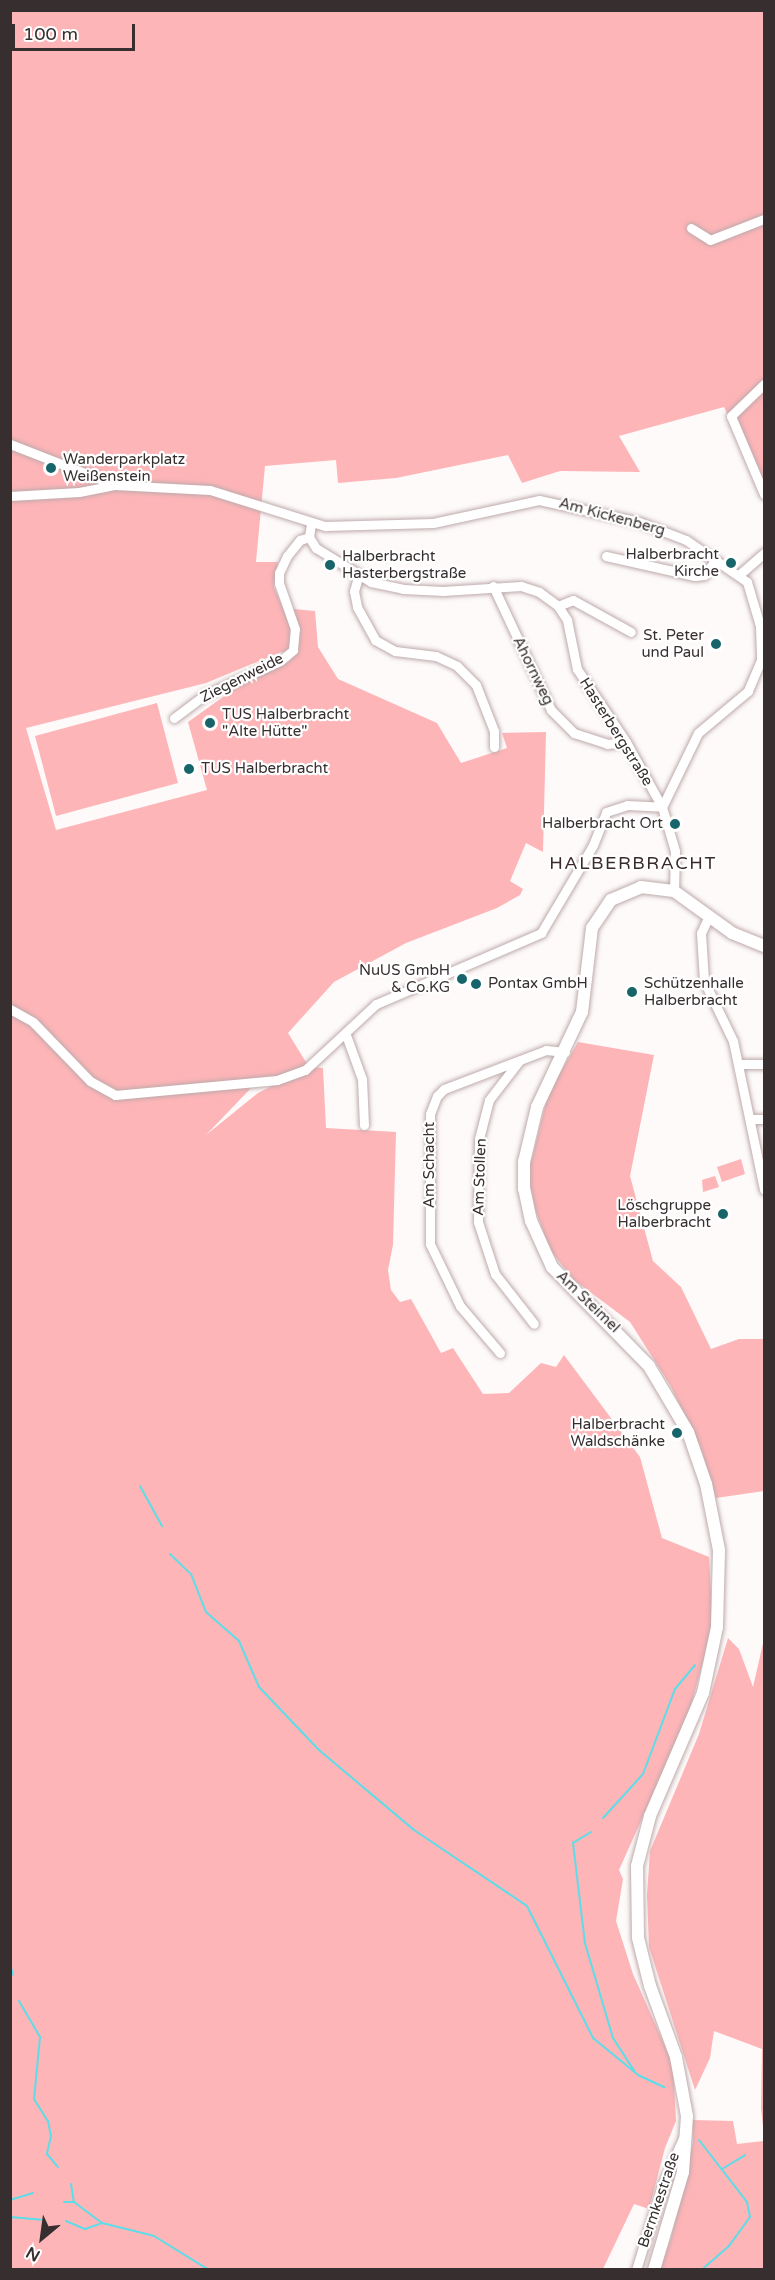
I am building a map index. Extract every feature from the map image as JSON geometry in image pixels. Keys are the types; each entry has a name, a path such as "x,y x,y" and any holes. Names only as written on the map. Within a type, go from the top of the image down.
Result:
{"main road":[{"name":"Am Steimel","path":"674,891 658,887 631,890 602,908 589,941 582,1012 565,1052 543,1092 529,1131 523,1175 527,1208 552,1267 649,1366 688,1432 716,1530 717,1627 699,1707 650,1816 636,1884 636,1919 643,1961 683,2087"},
{"path":"674,891 732,933 765,946"},
{"name":"Bermkestraße","path":"654,2270 677,2200 686,2133 683,2087"}],"street":[{"path":"692,228 710,240 765,219"},
{"path":"765,384 731,416 765,494"},
{"path":"10,444 115,485"},
{"path":"10,496 79,492 115,485"},
{"name":"Am Kickenberg","path":"115,485 210,490 311,524 342,528 433,523 515,503 552,501 654,526 686,540 715,561 740,574"},
{"path":"311,524 309,537 316,548 358,577 386,587 421,591 493,586 527,587 558,606 573,600 631,632"},
{"name":"Ziegenweide","path":"174,718 205,695 280,661 293,650 295,629 279,583 279,573 300,540 309,537"},
{"path":"10,1009 33,1022 90,1082 115,1095 277,1080 305,1070 346,1035 376,1005 542,933 592,845 606,812 627,805 662,807 702,729 742,697 758,674 762,653 760,626 749,585 740,574 765,553"},
{"path":"606,555 701,577 715,561"},
{"path":"358,577 354,591 357,607 375,640 395,651 436,656 457,666 476,685 494,731 494,747"},
{"name":"Ahornweg","path":"493,586 551,710 574,733 607,744 626,742"},
{"name":"Hasterbergstraße","path":"558,606 567,620 577,669 626,742 662,807 675,851 674,891"},
{"path":"709,916 701,933 704,981 733,1041 764,1187"},
{"path":"346,1035 362,1079 364,1125"},
{"name":"Am Schacht","path":"500,1353 460,1306 430,1244 430,1114 444,1089 551,1048 565,1052"},
{"name":"Am Stollen","path":"519,1061 489,1100 479,1138 478,1222 495,1274 534,1324"},
{"path":"739,1064 765,1064"},
{"path":"750,1119 765,1119"},
{"name":"Bermkestraße","path":"636,2270 662,2185 686,2133"}],"shaded area":[{"path":"10,11 764,11 764,477 760,480 724,407 619,436 640,472 560,471 522,483 508,455 396,478 338,483 336,460 265,466 256,562 278,562 274,587 283,608 315,611 318,647 338,679 437,723 461,763 507,748 502,733 546,732 543,852 526,843 510,881 523,889 520,895 497,908 406,943 334,982 288,1033 309,1067 323,1068 326,1128 396,1132 393,1245 388,1270 391,1290 400,1302 411,1299 441,1353 453,1348 483,1394 509,1393 541,1363 556,1367 564,1355 640,1457 662,1538 709,1557 713,1624 689,1714 619,1870 623,1879 616,1921 633,1974 673,2064 676,2121 665,2148 649,2209 634,2204 603,2269 11,2269","holes":["300,650 289,661 230,692 188,722 207,790 56,830 26,728 206,683 281,652","291,1076 258,1093 206,1135 253,1086"]},
{"path":"157,703 178,783 56,816 35,736"},
{"path":"578,1042 654,1055 630,1176 653,1261 681,1287 711,1349 739,1339 764,1339 764,1491 716,1498 700,1446 670,1385 630,1322 573,1279 550,1250 535,1209 528,1174 548,1094"},
{"path":"741,1159 745,1174 722,1182 717,1167"},
{"path":"715,1176 719,1187 703,1192 702,1180"},
{"path":"728,1638 739,1649 753,1687 764,1639 764,2137 761,2108 762,2049 714,2031 710,2058 695,2090 649,1947 647,1895 650,1851 699,1734"},
{"path":"692,2120 733,2121 737,2144 764,2141 764,2269 659,2270 671,2238 693,2142"}],"waterway":[{"path":"140,1486 162,1526"},
{"path":"170,1554 191,1574 206,1612 239,1641 259,1687 319,1750 414,1830 527,1906 593,2038 638,2075 664,2087"},
{"path":"603,1818 643,1774 675,1689 695,1665"},
{"path":"591,1832 573,1843 585,1943 613,2038 635,2072"},
{"path":"10,1964 13,1975"},
{"path":"19,2001 40,2037 34,2099 48,2121 51,2136 47,2154 58,2167"},
{"path":"699,2140 747,2202 750,2217 729,2246 701,2270"},
{"path":"722,2169 745,2155"},
{"path":"71,2184 74,2202"},
{"path":"10,2200 33,2193"},
{"path":"64,2202 74,2202 102,2223 154,2236 209,2270"},
{"path":"10,2217 42,2220"},
{"path":"66,2221 85,2229 102,2223"}],"place":[{"name":"Wanderparkplatz Weißenstein","path":"51,468"},
{"name":"Halberbracht Kirche","path":"731,563"},
{"name":"Halberbracht Hasterbergstraße","path":"330,565"},
{"name":"St. Peter und Paul","path":"716,644"},
{"name":"TUS Halberbracht \"Alte Hütte\"","path":"210,723"},
{"name":"TUS Halberbracht","path":"189,769"},
{"name":"Halberbracht Ort","path":"675,824"},
{"name":"NuUS GmbH & Co.KG","path":"462,979"},
{"name":"Pontax GmbH","path":"476,984"},
{"name":"Schützenhalle Halberbracht","path":"632,992"},
{"name":"Löschgruppe Halberbracht","path":"723,1214"},
{"name":"Halberbracht Waldschänke","path":"677,1433"}],"district":[{"name":"HALBERBRACHT","path":"633,863"}]}
